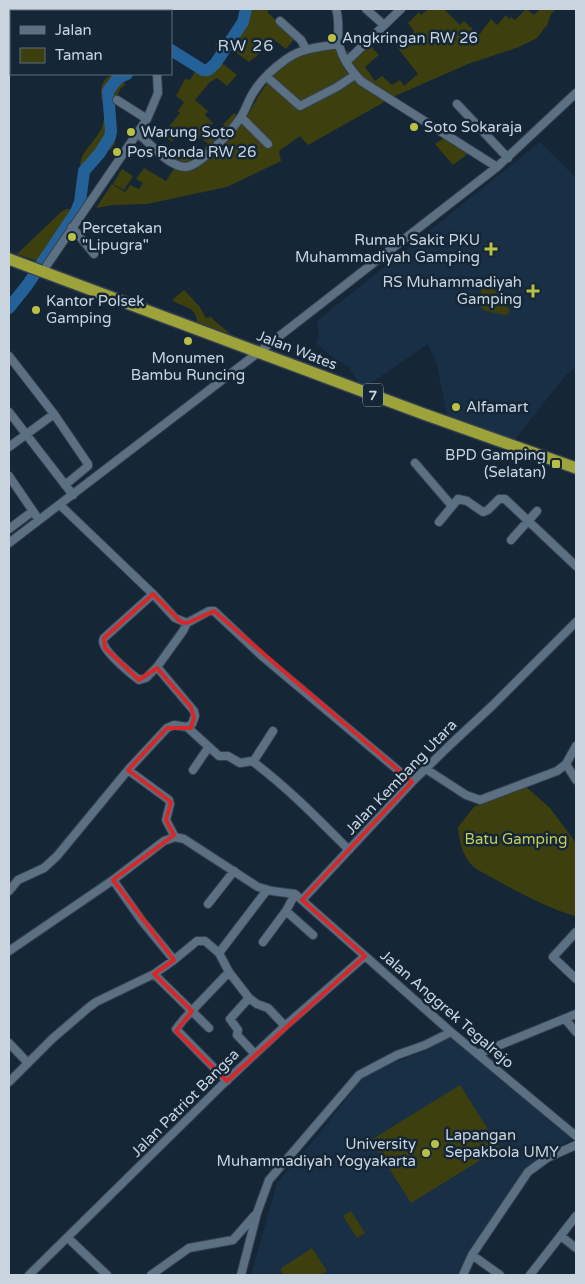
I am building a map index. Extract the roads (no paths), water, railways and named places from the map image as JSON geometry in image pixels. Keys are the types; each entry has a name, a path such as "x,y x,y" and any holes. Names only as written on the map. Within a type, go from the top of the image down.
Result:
{"highway":[{"name":"Jalan Wates","path":"9,259 421,413 576,468"}],"street":[{"path":"336,9 339,17 339,44 346,62 361,81 497,167"},
{"path":"366,9 384,26"},
{"path":"346,62 401,9"},
{"path":"280,22 300,40 306,49"},
{"path":"138,134 150,142 167,160 183,167 191,166 208,153 241,116 256,88 284,61 306,49 339,44"},
{"path":"41,271 147,119 158,93 156,75"},
{"path":"267,77 300,106 337,87 355,75"},
{"path":"9,543 260,352 497,167 576,93"},
{"path":"118,100 147,119"},
{"path":"457,104 508,158"},
{"path":"241,116 268,144"},
{"path":"72,227 94,254"},
{"path":"9,356 54,414 88,464 65,485"},
{"path":"9,412 73,495"},
{"path":"9,447 54,414"},
{"path":"415,463 452,506"},
{"path":"9,476 40,520"},
{"path":"439,522 457,500 467,501 480,511 486,512 496,501 502,498 529,520 576,566"},
{"path":"60,505 153,594 175,618 187,623"},
{"path":"10,527 34,511"},
{"path":"511,540 537,511"},
{"path":"153,594 104,638 103,642 112,655 139,680 146,678 157,667 187,623 209,611 216,613 263,657 412,782"},
{"name":"Jalan Kembang Utara","path":"302,900 412,782 576,622"},
{"path":"157,667 194,711 192,724 187,727"},
{"path":"9,892 18,880 44,868 57,856 128,770 167,728 174,725 187,727 219,756 228,756 237,762 253,762 300,802 349,850"},
{"path":"253,762 273,731"},
{"path":"426,769 466,795 480,800 557,771 566,764 576,746"},
{"path":"193,770 208,748"},
{"path":"566,764 576,780"},
{"path":"128,770 169,800 170,804 166,820 175,836 184,839 267,890 295,894 302,900"},
{"path":"9,951 113,880 164,841 175,836"},
{"path":"208,904 234,871"},
{"path":"113,880 174,960"},
{"path":"219,952 267,890"},
{"path":"263,942 286,911 295,894"},
{"name":"Jalan Anggrek Tegalrejo","path":"302,900 451,1032 576,1136"},
{"path":"286,911 314,934"},
{"path":"576,932 553,957 576,979"},
{"path":"9,1082 69,1024 96,1002 154,974 192,944 200,940 205,941 219,952 229,972 249,998 257,1004 268,1008 285,1026"},
{"name":"Jalan Patriot Bangsa","path":"29,1275 227,1080 365,956"},
{"path":"227,1080 176,1031 177,1025 229,972"},
{"path":"154,974 209,1028"},
{"path":"249,998 230,1019 238,1030 237,1036 255,1054"},
{"path":"478,1054 576,1014"},
{"path":"565,1019 576,1032"},
{"path":"242,1275 257,1213 270,1179 358,1075 400,1054 425,1046 451,1032"},
{"path":"9,1043 28,1063"},
{"path":"463,1275 472,1255 530,1170 548,1158 576,1145"},
{"path":"151,1275 188,1248 233,1240 257,1213"},
{"path":"530,1275 576,1216"},
{"path":"561,1236 576,1248"},
{"path":"68,1238 107,1275"},
{"path":"472,1255 500,1275"}],"waterway":[{"path":"172,51 203,70 208,70 215,64 243,22 246,9"},
{"path":"9,308 28,284 76,212 80,202 84,171 99,154 110,137 108,91 118,78 125,75"}],"place":[{"name":"Angkringan RW 26","path":"332,38"},
{"name":"Soto Sokaraja","path":"414,127"},
{"name":"Warung Soto","path":"131,132"},
{"name":"Pos Ronda RW 26","path":"117,152"},
{"name":"Percetakan \"Lipugra\"","path":"72,237"},
{"name":"Rumah Sakit PKU Muhammadiyah Gamping","path":"491,249"},
{"name":"RS Muhammadiyah Gamping","path":"533,291"},
{"name":"Kantor Polsek Gamping","path":"36,310"},
{"name":"Monumen Bambu Runcing","path":"188,341"},
{"name":"Alfamart","path":"456,407"},
{"name":"BPD Gamping (Selatan)","path":"556,464"},
{"name":"Lapangan Sepakbola UMY","path":"435,1144"},
{"name":"University Muhammadiyah Yogyakarta","path":"426,1153"}],"district":[{"name":"RW 26","path":"246,45"}],"park label":[{"name":"Batu Gamping","path":"516,839"}]}
